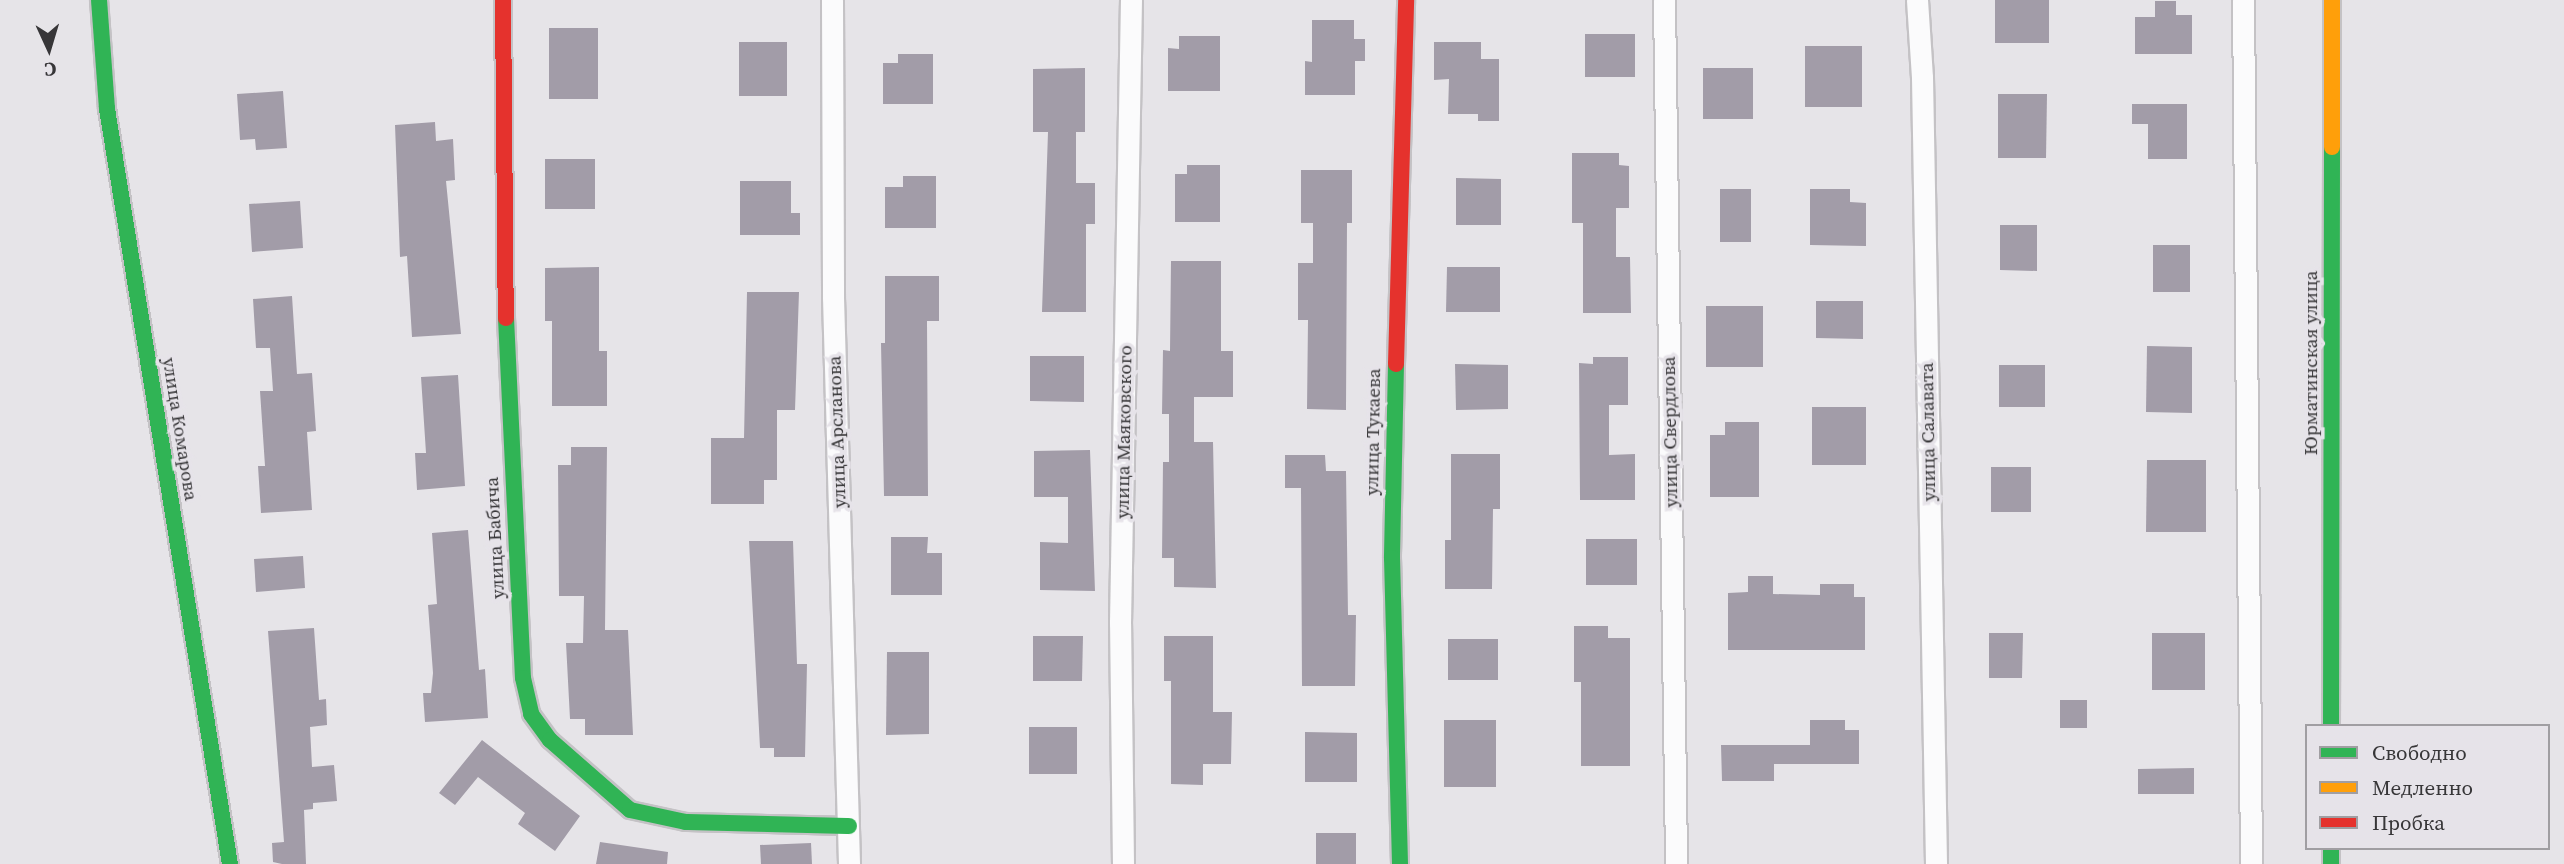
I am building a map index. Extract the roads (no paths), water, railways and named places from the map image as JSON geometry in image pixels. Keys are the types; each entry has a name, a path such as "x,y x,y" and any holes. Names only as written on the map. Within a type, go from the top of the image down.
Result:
{"street":[{"name":"улица Комарова","path":"99,0 107,109 230,864"},
{"name":"улица Бабича","path":"503,0 500,128 507,351 523,678 531,714 550,740 630,810 686,822 849,826"},
{"name":"улица Арсланова","path":"832,0 833,297 849,864"},
{"name":"улица Маяковского","path":"1123,864 1121,623 1131,0"},
{"name":"улица Тукаева","path":"1400,864 1392,558 1401,73 1406,0"},
{"name":"улица Свердлова","path":"1664,0 1676,864"},
{"name":"улица Салавата","path":"1917,0 1922,77 1936,864"},
{"path":"2243,0 2251,864"},
{"name":"Юрматинская улица","path":"2332,0 2332,724"}]}
